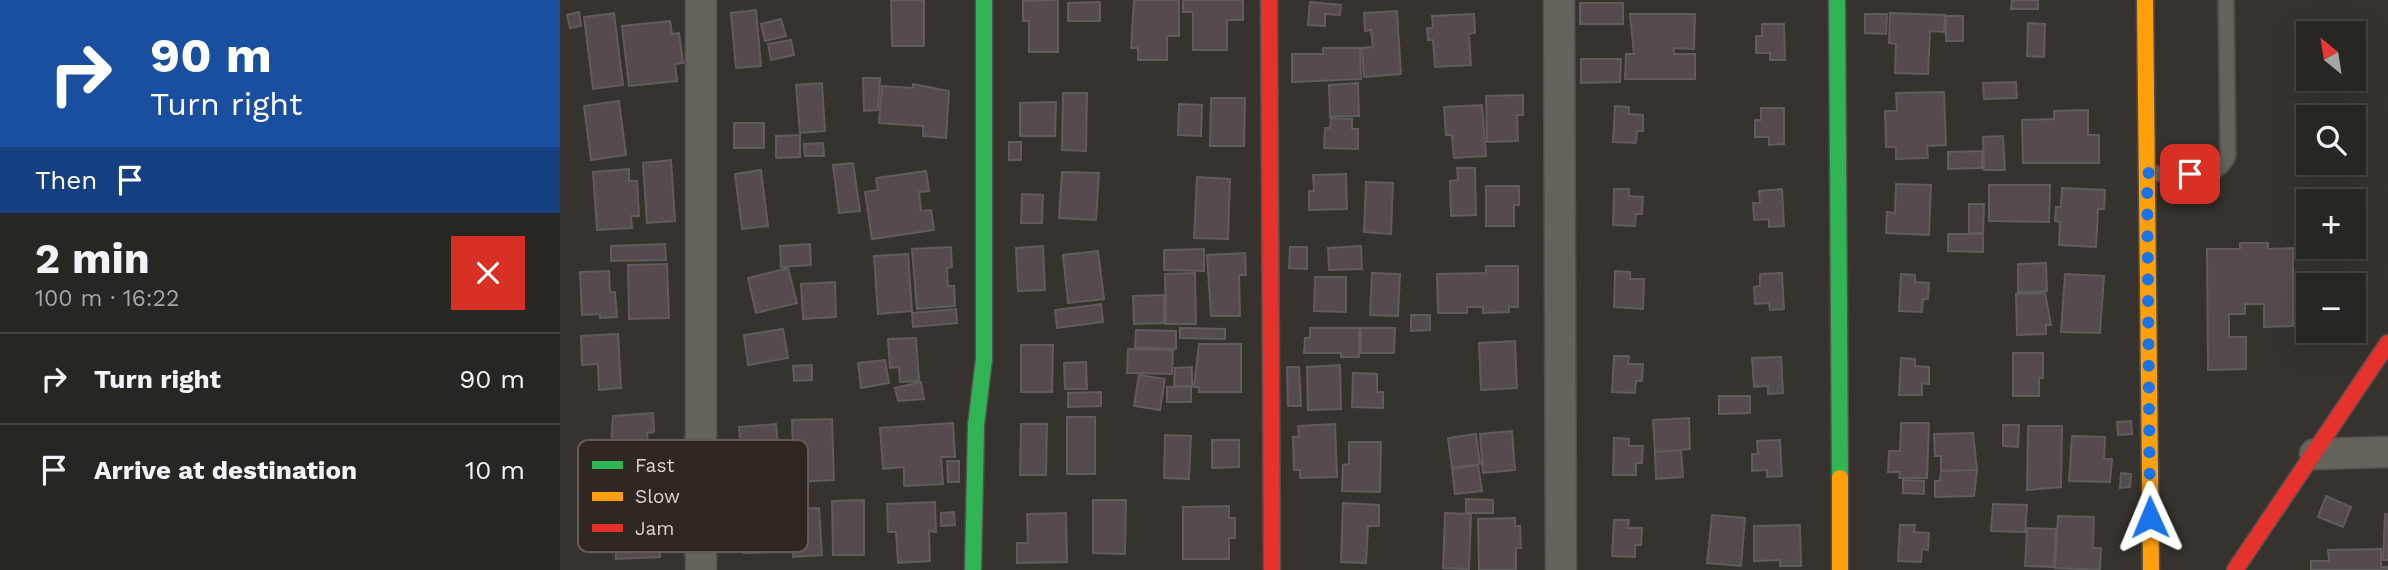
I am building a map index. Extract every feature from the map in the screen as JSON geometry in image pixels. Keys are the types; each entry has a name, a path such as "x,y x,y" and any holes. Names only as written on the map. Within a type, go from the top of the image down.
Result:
{"street":[{"path":"701,0 701,440"},
{"path":"973,570 976,425 984,359 984,0"},
{"path":"1269,0 1272,570"},
{"path":"1559,0 1560,570"},
{"path":"1837,0 1840,570"},
{"path":"2145,0 2151,570"},
{"path":"2235,570 2388,343"},
{"path":"2315,454 2388,452"},
{"path":"701,552 701,570"}],"lane":[{"path":"2147,173 2212,174 2224,166 2228,156 2225,0"}],"building":[{"path":"891,0 924,0 924,46 892,46"},
{"path":"1058,0 1058,52 1029,52 1029,21 1023,21 1023,1"},
{"path":"1134,0 1179,0 1179,36 1167,36 1167,60 1138,60 1138,48 1131,48"},
{"path":"1183,0 1243,0 1243,20 1227,20 1227,50 1193,50 1193,12 1183,12"},
{"path":"2012,0 2038,0 2038,9 2011,9"},
{"path":"1100,2 1100,21 1068,21 1068,3"},
{"path":"1310,2 1341,5 1340,15 1325,14 1325,26 1308,25"},
{"path":"1580,3 1623,3 1623,24 1580,24"},
{"path":"756,10 761,66 736,68 731,13"},
{"path":"1397,11 1401,74 1364,77 1362,48 1373,47 1371,30 1365,31 1364,13"},
{"path":"579,12 581,26 570,28 567,15"},
{"path":"614,13 623,85 593,89 584,17"},
{"path":"1890,13 1945,15 1944,32 1930,31 1928,74 1895,73 1896,44 1889,43"},
{"path":"1474,14 1475,33 1469,34 1471,65 1435,67 1433,40 1428,40 1427,28 1433,28 1432,16"},
{"path":"1630,14 1695,14 1694,49 1674,48 1674,54 1695,54 1695,79 1625,79 1626,54 1634,54"},
{"path":"1865,14 1887,14 1886,34 1865,33"},
{"path":"1946,16 1963,16 1963,41 1946,41"},
{"path":"781,19 786,36 765,41 761,24"},
{"path":"670,21 672,34 679,33 683,63 675,64 677,81 629,86 622,26"},
{"path":"2028,23 2045,24 2044,57 2027,56"},
{"path":"1762,24 1784,24 1785,60 1770,60 1770,53 1756,53 1756,36 1762,36"},
{"path":"791,40 794,55 771,60 768,44"},
{"path":"1323,48 1360,48 1361,79 1292,82 1292,54 1323,54"},
{"path":"1581,59 1621,59 1620,82 1581,83"},
{"path":"863,78 880,78 878,110 864,111"},
{"path":"2016,82 2017,98 1984,99 1983,83"},
{"path":"822,83 825,131 800,133 796,85"},
{"path":"1358,83 1359,116 1330,117 1329,85"},
{"path":"913,84 949,91 946,138 923,136 923,126 879,123 882,86 913,88"},
{"path":"1944,92 1946,145 1927,146 1928,158 1896,159 1896,147 1886,147 1885,111 1897,111 1896,93"},
{"path":"1063,93 1087,93 1086,151 1062,150"},
{"path":"1523,95 1523,115 1517,115 1518,141 1487,142 1486,96"},
{"path":"1211,98 1245,98 1244,146 1210,146"},
{"path":"619,101 626,155 591,160 584,106"},
{"path":"1056,102 1055,136 1020,136 1020,103"},
{"path":"1179,104 1202,105 1201,136 1178,135"},
{"path":"1482,105 1486,156 1454,158 1452,135 1446,135 1444,107"},
{"path":"1615,106 1629,107 1629,114 1643,115 1643,131 1637,131 1636,143 1613,142"},
{"path":"1761,108 1784,108 1784,144 1769,145 1769,137 1755,137 1755,120 1761,120"},
{"path":"2088,110 2088,135 2099,135 2099,163 2023,163 2022,120 2054,119 2054,111"},
{"path":"1331,118 1352,119 1352,129 1358,129 1358,149 1324,148 1325,128 1330,128"},
{"path":"734,123 764,123 764,148 734,148"},
{"path":"800,135 800,157 776,158 776,136"},
{"path":"2003,136 2005,170 1984,170 1983,137"},
{"path":"1009,142 1021,142 1021,160 1009,160"},
{"path":"823,143 824,156 805,156 804,144"},
{"path":"1982,151 1982,168 1948,169 1948,152"},
{"path":"671,160 675,221 647,223 643,163"},
{"path":"853,163 860,211 839,213 833,165"},
{"path":"1457,168 1475,168 1476,215 1451,216 1450,181 1458,180"},
{"path":"629,169 629,181 637,181 639,216 631,216 632,228 597,230 593,172"},
{"path":"761,170 768,226 742,229 735,174"},
{"path":"926,171 929,191 919,192 921,211 931,210 934,230 872,239 865,192 878,190 876,178"},
{"path":"1062,172 1099,173 1096,220 1059,218"},
{"path":"1346,174 1347,209 1309,210 1309,191 1314,191 1313,175"},
{"path":"1197,177 1230,179 1228,239 1194,238"},
{"path":"1366,182 1393,183 1391,234 1364,232"},
{"path":"1896,184 1931,185 1929,235 1886,233 1887,212 1895,213"},
{"path":"1989,185 2050,185 2049,222 1989,221"},
{"path":"1486,186 1519,186 1519,205 1514,205 1514,226 1486,226"},
{"path":"2062,188 2105,190 2104,209 2098,209 2096,247 2059,245 2060,222 2055,221 2056,207 2061,207"},
{"path":"1614,189 1629,189 1629,196 1643,197 1642,214 1636,214 1635,226 1613,225"},
{"path":"1782,189 1784,226 1769,227 1769,219 1754,220 1753,203 1760,203 1759,191"},
{"path":"1022,194 1043,195 1042,223 1021,223"},
{"path":"1969,204 1984,204 1983,233 1969,233"},
{"path":"1948,234 1983,234 1983,252 1948,251"},
{"path":"2240,243 2268,243 2268,249 2293,248 2293,326 2264,327 2264,304 2245,304 2245,314 2229,314 2229,337 2246,337 2246,369 2208,370 2207,249 2240,249"},
{"path":"665,244 666,260 611,261 611,246"},
{"path":"810,244 811,265 781,267 780,246"},
{"path":"1043,246 1045,290 1018,291 1016,248"},
{"path":"1361,246 1362,269 1329,270 1328,248"},
{"path":"951,247 952,267 947,268 948,286 954,286 955,306 917,309 912,249"},
{"path":"1290,247 1307,247 1307,269 1289,268"},
{"path":"1204,249 1204,271 1164,270 1164,250"},
{"path":"1098,251 1104,299 1068,303 1063,255"},
{"path":"1245,253 1246,275 1239,275 1240,316 1211,316 1207,255"},
{"path":"908,254 912,311 878,314 874,256"},
{"path":"2046,263 2047,291 2018,292 2018,264"},
{"path":"667,264 669,318 629,319 628,265"},
{"path":"1486,266 1518,266 1518,307 1509,307 1509,312 1483,313 1483,307 1467,307 1467,313 1438,313 1437,274 1486,273"},
{"path":"788,268 797,303 756,313 748,278"},
{"path":"609,271 610,292 615,292 617,317 582,315 580,272"},
{"path":"1615,271 1630,272 1630,279 1644,279 1643,309 1614,307"},
{"path":"1195,273 1196,324 1166,324 1165,274"},
{"path":"1372,273 1400,274 1398,316 1370,315"},
{"path":"1782,273 1784,309 1770,310 1769,303 1755,304 1754,287 1760,286 1760,274"},
{"path":"1901,274 1915,275 1915,282 1929,283 1928,299 1923,299 1922,312 1899,311"},
{"path":"2065,274 2104,276 2100,333 2061,332"},
{"path":"1315,277 1346,277 1346,312 1314,311"},
{"path":"835,282 836,317 803,319 801,284"},
{"path":"2045,293 2051,325 2046,325 2046,334 2017,335 2016,294"},
{"path":"1164,295 1164,323 1134,324 1133,296"},
{"path":"1101,304 1103,322 1057,328 1055,310"},
{"path":"956,309 957,323 913,327 912,313"},
{"path":"1411,315 1430,315 1430,330 1411,331"},
{"path":"1180,328 1225,329 1225,339 1180,338"},
{"path":"1310,328 1359,328 1359,357 1341,357 1341,353 1304,353 1305,338 1310,338"},
{"path":"1361,328 1395,328 1394,353 1361,353"},
{"path":"783,329 788,358 748,365 744,335"},
{"path":"1136,330 1176,331 1176,349 1135,347"},
{"path":"618,334 621,388 599,390 598,364 582,365 581,336"},
{"path":"916,338 919,381 900,382 899,367 890,368 888,339"},
{"path":"1515,341 1517,388 1481,390 1479,343"},
{"path":"1199,344 1241,344 1241,392 1199,392 1199,387 1194,387"},
{"path":"1021,345 1053,345 1052,392 1021,392"},
{"path":"1128,349 1173,350 1172,374 1127,373"},
{"path":"2013,353 2043,353 2043,378 2039,378 2039,396 2013,396"},
{"path":"1614,356 1629,356 1628,364 1643,364 1642,381 1636,381 1635,393 1612,392"},
{"path":"1781,357 1783,393 1768,394 1768,386 1754,387 1752,358"},
{"path":"1901,358 1915,359 1915,366 1929,367 1929,384 1922,383 1922,395 1899,395"},
{"path":"885,360 889,383 861,388 858,363"},
{"path":"1086,362 1087,389 1065,389 1064,363"},
{"path":"812,365 812,380 794,381 793,366"},
{"path":"1340,365 1341,409 1308,410 1307,367"},
{"path":"1192,367 1192,386 1174,386 1175,368"},
{"path":"1287,367 1299,367 1301,406 1288,406"},
{"path":"1353,373 1377,374 1377,392 1383,392 1383,408 1352,407"},
{"path":"1139,375 1165,379 1160,410 1134,406"},
{"path":"921,382 924,399 898,401 895,388"},
{"path":"1167,387 1191,387 1191,402 1167,402"},
{"path":"1101,392 1101,406 1068,407 1068,393"},
{"path":"1719,396 1750,396 1750,413 1719,414"},
{"path":"653,413 654,432 647,433 648,440 611,440 613,416"},
{"path":"1067,417 1095,417 1095,474 1067,474"},
{"path":"1689,418 1690,449 1655,452 1653,420"},
{"path":"832,419 834,480 808,481 808,440 793,440 792,420"},
{"path":"2131,421 2132,434 2118,435 2117,422"},
{"path":"953,423 955,457 941,457 943,484 904,486 904,467 883,469 880,428"},
{"path":"1901,423 1929,423 1927,478 1899,478 1900,472 1888,472 1889,451 1900,451"},
{"path":"776,424 777,440 740,440 739,427"},
{"path":"1021,424 1047,424 1046,475 1020,475"},
{"path":"1335,424 1337,477 1300,478 1300,470 1294,470 1293,437 1299,437 1298,426"},
{"path":"2003,425 2019,425 2018,447 2003,446"},
{"path":"2028,426 2062,426 2061,487 2027,490"},
{"path":"1512,431 1515,470 1483,473 1480,434"},
{"path":"1973,433 1977,470 1941,471 1941,456 1935,456 1934,434"},
{"path":"1476,434 1480,464 1452,468 1448,438"},
{"path":"1165,435 1191,436 1189,479 1164,478"},
{"path":"2072,436 2105,437 2104,459 2112,459 2110,482 2069,481"},
{"path":"1614,438 1629,439 1629,446 1643,446 1642,463 1636,463 1636,475 1613,475"},
{"path":"1212,440 1239,440 1239,467 1212,468"},
{"path":"1780,440 1782,476 1767,477 1767,470 1752,471 1752,454 1758,454 1757,441"},
{"path":"1349,442 1381,442 1380,492 1342,491 1343,465 1349,464"},
{"path":"1681,450 1683,477 1656,479 1655,452"},
{"path":"947,461 959,461 959,482 948,482"},
{"path":"1478,465 1482,491 1455,494 1452,469"},
{"path":"1977,470 1974,496 1935,497 1935,481 1940,481 1941,471"},
{"path":"2121,473 2131,474 2130,487 2120,488"},
{"path":"1903,480 1924,481 1924,494 1903,493"},
{"path":"2326,496 2351,507 2343,527 2318,517"},
{"path":"1466,499 1493,500 1493,513 1466,513"},
{"path":"864,500 864,555 833,555 832,501"},
{"path":"1093,500 1126,500 1125,554 1093,553"},
{"path":"935,502 936,532 929,531 930,561 898,563 896,532 888,532 887,504"},
{"path":"1343,503 1379,505 1379,526 1368,526 1366,563 1341,562"},
{"path":"1993,504 2027,505 2025,532 1991,531"},
{"path":"1229,506 1229,518 1235,518 1235,538 1229,538 1229,559 1183,559 1183,507"},
{"path":"808,508 819,508 822,555 793,557 793,552 808,552"},
{"path":"954,512 955,525 941,526 941,513"},
{"path":"1066,513 1067,562 1017,563 1017,543 1028,543 1027,514"},
{"path":"1445,513 1471,514 1469,569 1443,568"},
{"path":"2385,514 2388,514 2388,560 2383,560"},
{"path":"1712,515 1745,518 1741,566 1707,563"},
{"path":"2058,516 2094,517 2093,548 2101,548 2100,570 2055,568"},
{"path":"1515,518 1515,526 1520,526 1521,548 1516,548 1516,570 1479,570 1478,519"},
{"path":"1614,520 1629,520 1628,528 1642,528 1641,545 1635,545 1635,557 1612,556"},
{"path":"1800,525 1801,566 1780,566 1780,560 1754,561 1754,526"},
{"path":"1900,525 1915,525 1914,532 1929,533 1928,550 1922,549 1921,562 1898,561"},
{"path":"2027,528 2056,529 2054,567 2025,566"},
{"path":"2381,549 2381,567 2387,567 2387,570 2311,570 2311,561 2329,561 2328,550"},
{"path":"616,552 660,552 660,557 616,559"}],"traffic: fast":[{"path":"973,570 976,425 984,359 984,0"},
{"path":"1837,0 1840,478"}],"traffic: slow":[{"path":"2145,0 2151,570"},
{"path":"1840,478 1840,570"}],"traffic: jam":[{"path":"1269,0 1272,570"},
{"path":"2235,570 2388,343"}],"route":[{"path":"2150,517 2147,173 2190,174"}]}
